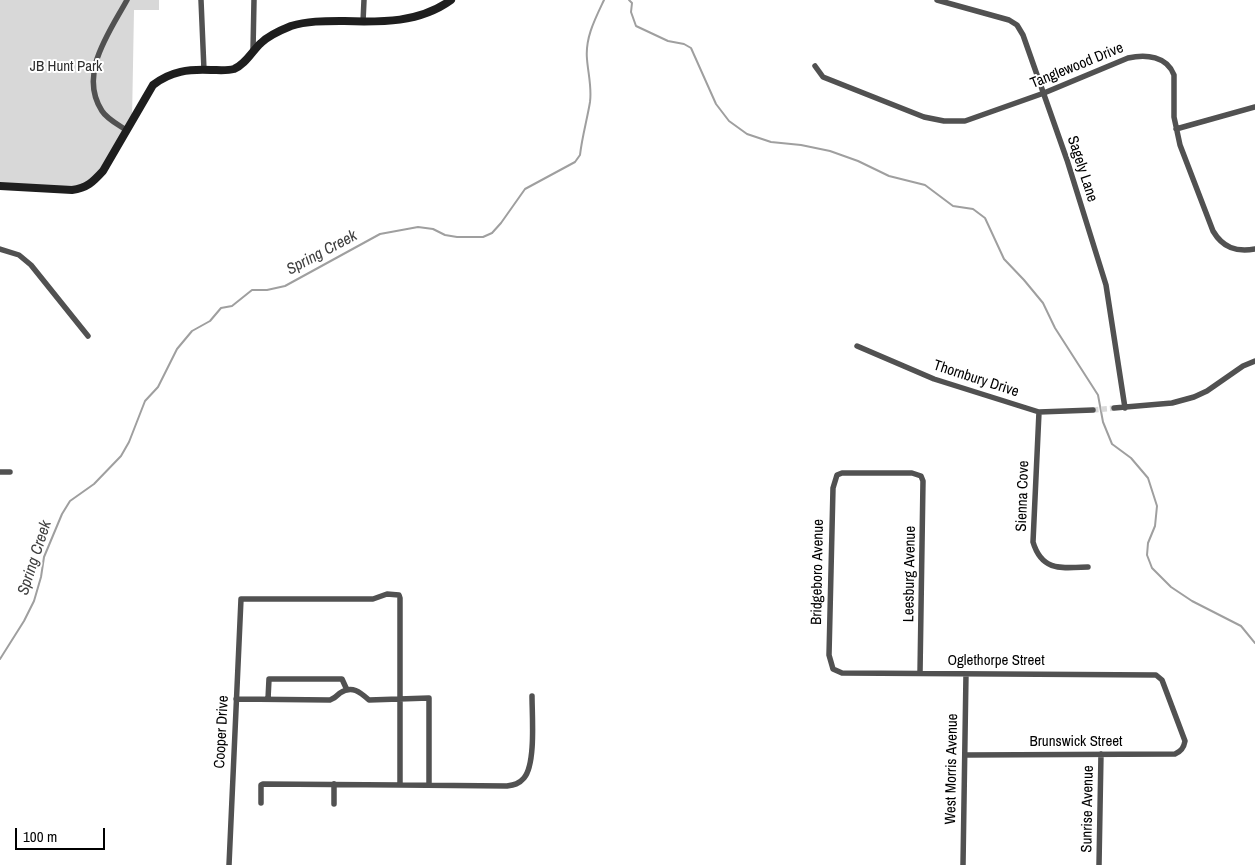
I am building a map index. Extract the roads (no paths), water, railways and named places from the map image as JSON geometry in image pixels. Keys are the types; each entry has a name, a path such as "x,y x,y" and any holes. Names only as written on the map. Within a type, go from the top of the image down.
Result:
{"street":[{"path":"126,130 103,113 95,97 92,79 98,57 127,0"},
{"path":"200,0 204,70"},
{"path":"253,51 254,0"},
{"path":"363,22 364,0"},
{"path":"0,186 83,189 103,171 153,85 163,77 175,72 234,69 244,62 262,41 276,32 291,26 321,21 363,22 404,20 424,15 451,0"},
{"name":"Sagely Lane","path":"937,0 1009,20 1017,25 1023,35 1067,160 1106,285 1125,408"},
{"name":"Tanglewood Drive","path":"815,66 824,76 913,114 934,120 965,121 976,119 1044,93 1128,58 1142,56 1156,58 1168,65 1174,75 1176,129 1180,145 1193,182 1217,237 1232,249 1242,251 1255,249"},
{"path":"1176,129 1255,107"},
{"path":"0,249 19,255 31,265 88,336"},
{"name":"Thornbury Drive","path":"857,346 934,380 1039,412 1093,410"},
{"path":"1114,408 1172,403 1194,397 1208,391 1243,366 1255,361"},
{"name":"Sienna Cove","path":"1039,412 1033,542 1040,558 1048,564 1058,568 1088,567"},
{"path":"0,472 10,472"},
{"name":"Bridgeboro Avenue","path":"832,669 829,655 833,488 837,475 847,472 875,472 912,473 921,476"},
{"name":"Leesburg Avenue","path":"920,673 924,487 921,476"},
{"name":"Cooper Drive","path":"229,865 241,599 373,599 387,594 399,595 400,699"},
{"name":"Oglethorpe Street","path":"832,669 842,673 1141,674 1159,676 1185,741 1184,746"},
{"name":"West Morris Avenue","path":"963,865 966,674"},
{"path":"268,699 268,683 269,679 272,678 342,679 346,690"},
{"path":"236,699 330,700 346,690 354,689 360,691 370,700 429,698 429,785"},
{"path":"261,804 261,786 263,784 518,785 525,778 531,760 532,696"},
{"path":"400,699 400,785"},
{"name":"Brunswick Street","path":"966,755 1175,754 1180,752 1184,746"},
{"name":"Sunrise Avenue","path":"1099,865 1101,754"},
{"path":"334,784 334,804"}],"waterway":[{"name":"Spring Creek","path":"0,659 34,601 41,577 44,557 62,514 70,501 94,484 121,456 129,442 145,401 158,387 177,349 192,331 210,321 221,308 232,306 252,290 267,290 285,286 380,234 418,227 433,229 445,235 457,237 483,237 492,233 501,223 525,189 575,162 580,155 590,102 587,59 588,44 591,29 604,0"},
{"path":"629,0 632,3 631,12 636,26 668,41 684,44 691,48 716,104 729,121 747,134 771,142 801,145 830,151 858,161 889,176 925,185 953,206 973,209 985,218 1004,259 1043,303 1055,328 1098,395 1103,422 1112,444 1131,458 1148,478 1157,506 1155,526 1148,543 1147,555 1152,568 1171,587 1192,601 1241,626 1255,643"}],"tunnel":[{"path":"1093,410 1114,408"}],"park label":[{"name":"JB Hunt Park","path":"66,67"}]}
